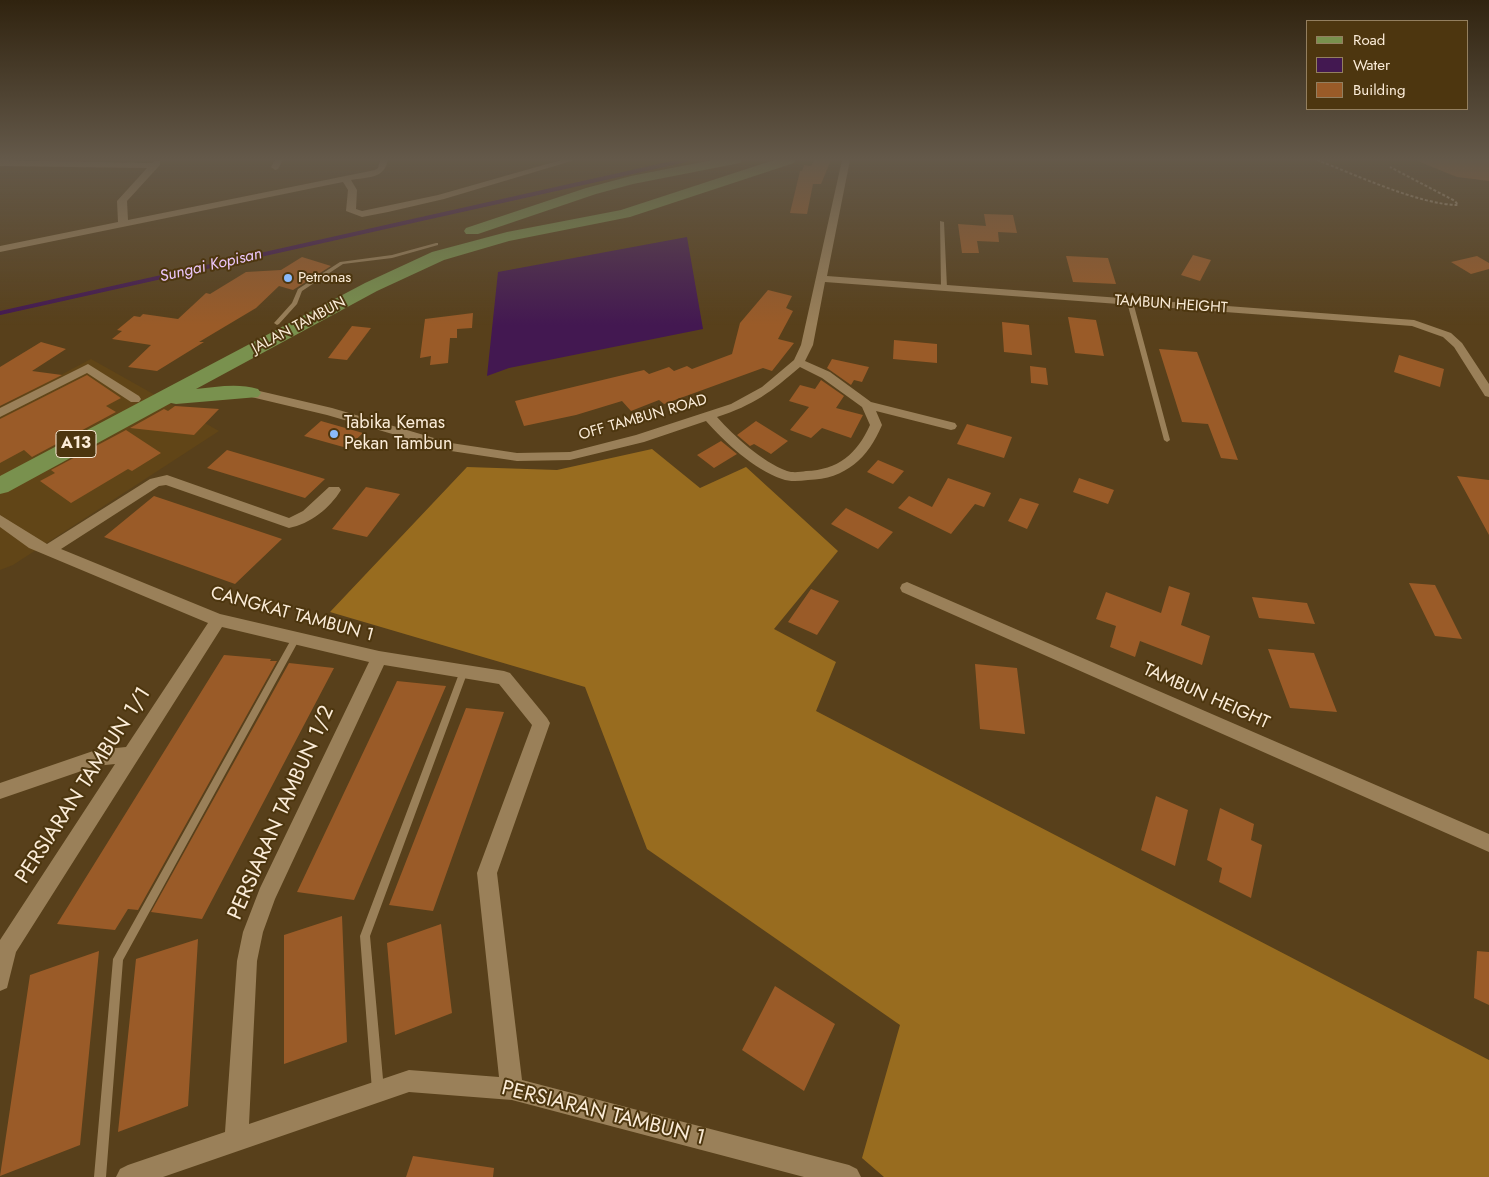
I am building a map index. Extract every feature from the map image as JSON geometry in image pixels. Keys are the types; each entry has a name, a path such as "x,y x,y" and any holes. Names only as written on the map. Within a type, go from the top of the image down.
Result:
{"main road":[{"name":"JALAN TAMBUN","path":"0,486 277,323 348,286 436,244 520,215"},
{"path":"575,223 598,215"},
{"name":"JALAN TAMBUN","path":"0,471 218,369 371,287 438,256 507,237 619,215"},
{"path":"251,393 242,379 243,368 256,349"},
{"path":"144,402 200,394 251,393"}],"street":[{"path":"123,215 123,223"},
{"path":"0,249 164,215"},
{"name":"OFF TAMBUN ROAD","path":"251,393 284,402 328,410 452,447 517,458 570,456 639,439 735,407 766,390 799,362 806,345 835,215"},
{"name":"TAMBUN HEIGHT","path":"822,279 1414,323 1447,335 1458,345 1489,393"},
{"path":"799,362 826,375 867,405 951,426"},
{"path":"0,413 88,368 144,402"},
{"path":"709,416 717,426 761,461 785,476 812,476 837,473 858,455 869,442 876,425 867,405"},
{"path":"48,550 155,482 167,480 289,523 304,518 334,490"},
{"name":"CANGKAT TAMBUN 1","path":"0,520 34,544 218,620 379,658 504,678 542,723 487,873 512,1089"},
{"name":"TAMBUN HEIGHT","path":"907,588 1489,843"},
{"name":"PERSIARAN TAMBUN 1/1","path":"0,981 7,948 218,620"},
{"name":"PERSIARAN TAMBUN 1/2","path":"236,1141 247,961 253,932 266,894 379,658"},
{"path":"0,792 96,758 131,755"},
{"name":"PERSIARAN TAMBUN 1","path":"128,1177 409,1081 512,1089 850,1177"}],"lane":[{"path":"942,222 944,288"},
{"path":"1130,302 1167,440"},
{"path":"100,1177 118,958 296,638"},
{"path":"378,1092 365,936 464,671"}],"shaded area":[{"path":"91,359 219,431 13,565 0,570 0,407"},
{"path":"652,449 700,488 746,467 838,551 774,629 836,662 816,711 1489,1060 1489,1177 884,1177 862,1158 900,1025 647,849 585,687 330,612 467,467 557,470"}],"water":[{"path":"687,237 703,329 509,368 487,376 498,272"}],"building":[{"path":"984,215 1013,215 1017,233 998,232 999,242 977,241 979,253 962,253 958,224 986,226"},
{"path":"1193,255 1211,260 1200,281 1181,275"},
{"path":"1066,256 1108,258 1116,284 1073,282"},
{"path":"1477,256 1489,263 1489,269 1471,274 1451,262"},
{"path":"302,257 331,266 293,290 279,286 256,308 199,342 204,342 157,371 128,367 151,345 112,339 122,331 117,330 134,316 140,317 143,314 178,319 206,293 210,294 246,272 281,270"},
{"path":"768,290 792,296 786,308 793,311 778,339 794,343 772,371 763,368 664,404 659,400 631,411 622,401 576,415 524,426 515,401 644,370 649,374 669,367 674,371 687,366 692,369 732,354 740,323"},
{"path":"473,313 472,328 457,329 457,338 450,338 448,363 430,365 431,356 420,358 425,319"},
{"path":"1068,317 1096,320 1104,356 1075,353"},
{"path":"1002,322 1029,325 1032,355 1004,352"},
{"path":"352,326 371,328 347,360 328,358"},
{"path":"894,340 937,344 937,363 893,359"},
{"path":"41,342 66,349 32,371 62,375 0,406 0,367"},
{"path":"1159,349 1197,352 1238,460 1221,458 1208,424 1182,422"},
{"path":"1399,355 1444,369 1440,387 1394,372"},
{"path":"832,359 869,367 862,382 854,380 851,385 827,368"},
{"path":"1030,366 1046,368 1048,385 1031,383"},
{"path":"87,375 121,398 106,406 116,412 32,457 24,450 0,463 0,419"},
{"path":"821,380 844,396 836,408 863,415 851,438 822,428 811,438 790,430 809,407 789,401 800,385 815,389"},
{"path":"175,406 219,409 194,435 130,428 164,409 168,411"},
{"name":"Tabika Kemas Pekan Tambun","path":"321,421 363,433 347,448 304,436"},
{"path":"756,421 788,441 771,454 754,444 750,446 737,435"},
{"path":"967,424 1012,437 1004,458 957,444"},
{"path":"126,430 161,453 132,471 128,469 71,503 40,481 55,473 51,470"},
{"path":"721,441 737,454 714,468 697,455"},
{"path":"227,450 325,479 305,498 207,468"},
{"path":"878,460 904,471 893,484 867,472"},
{"path":"1457,476 1489,480 1489,535"},
{"path":"948,478 991,493 984,507 975,504 951,534 898,508 909,496 932,507"},
{"path":"1079,478 1114,490 1108,504 1073,492"},
{"path":"366,487 400,494 367,537 332,529"},
{"path":"154,496 282,539 235,584 104,537"},
{"path":"1020,498 1039,504 1027,529 1008,521"},
{"path":"846,508 893,532 878,549 831,524"},
{"path":"1409,583 1435,585 1462,639 1435,636"},
{"path":"1169,586 1190,593 1181,625 1210,636 1202,665 1140,641 1135,657 1110,647 1116,626 1096,619 1106,592 1161,613"},
{"path":"811,589 839,601 817,635 788,622"},
{"path":"1252,597 1307,603 1315,624 1259,618"},
{"path":"1268,649 1314,653 1337,712 1290,708"},
{"path":"224,655 277,661 138,910 128,909 115,930 57,924"},
{"path":"289,663 334,668 202,919 151,912"},
{"path":"975,664 1017,668 1025,734 980,729"},
{"path":"397,681 446,686 354,900 297,892"},
{"path":"466,708 504,712 433,911 389,905"},
{"path":"1156,796 1188,810 1175,866 1141,850"},
{"path":"1220,808 1254,824 1251,840 1262,845 1251,898 1219,882 1222,868 1207,860"},
{"path":"342,916 347,1042 284,1064 284,935"},
{"path":"441,924 452,1013 395,1035 387,943"},
{"path":"198,939 188,1106 118,1132 136,959"},
{"path":"99,951 80,1145 0,1176 30,975"},
{"path":"1477,951 1489,952 1489,1005 1474,998"},
{"path":"775,986 835,1024 804,1091 742,1050"},
{"path":"413,1156 494,1168 493,1177 406,1177"}],"waterway":[{"name":"Sungai Kopisan","path":"0,313 440,215"}],"place":[{"name":"Petronas","path":"288,278"},
{"name":"Tabika Kemas Pekan Tambun","path":"334,434"}]}
